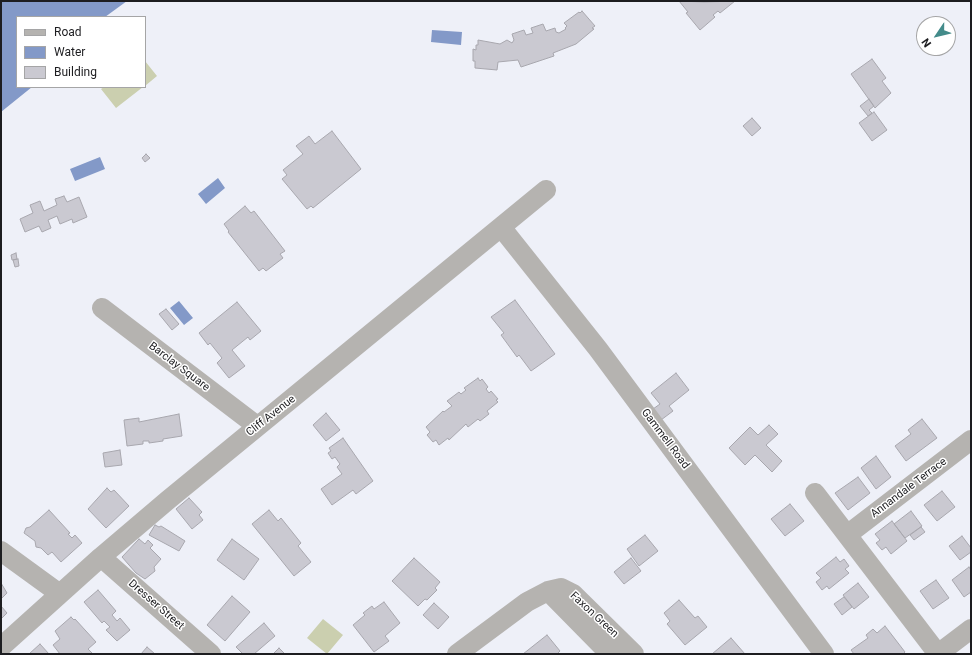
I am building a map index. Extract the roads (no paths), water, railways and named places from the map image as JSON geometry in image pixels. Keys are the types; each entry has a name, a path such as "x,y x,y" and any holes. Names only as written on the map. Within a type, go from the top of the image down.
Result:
{"street":[{"name":"Cliff Avenue","path":"1,647 101,557 257,426 546,190"},
{"name":"Gammell Road","path":"501,227 598,350 824,654"},
{"name":"Barclay Square","path":"102,308 257,426"},
{"name":"Annandale Terrace","path":"847,535 971,440"},
{"path":"815,493 938,654 971,629"},
{"path":"1,551 60,594"},
{"name":"Dresser Street","path":"101,557 211,654"},
{"name":"Faxon Green","path":"457,654 527,602 548,591 561,588 574,594 634,654"},
{"name":"Faxon Green","path":"548,591 610,654"}],"water":[{"path":"1,1 127,1 106,16 16,16 16,88 31,88 1,112"},
{"path":"432,30 462,32 461,45 431,42"},
{"path":"100,157 105,169 75,181 70,169"},
{"path":"218,178 225,188 206,204 198,194"},
{"path":"179,301 193,318 184,325 170,308"}]}
